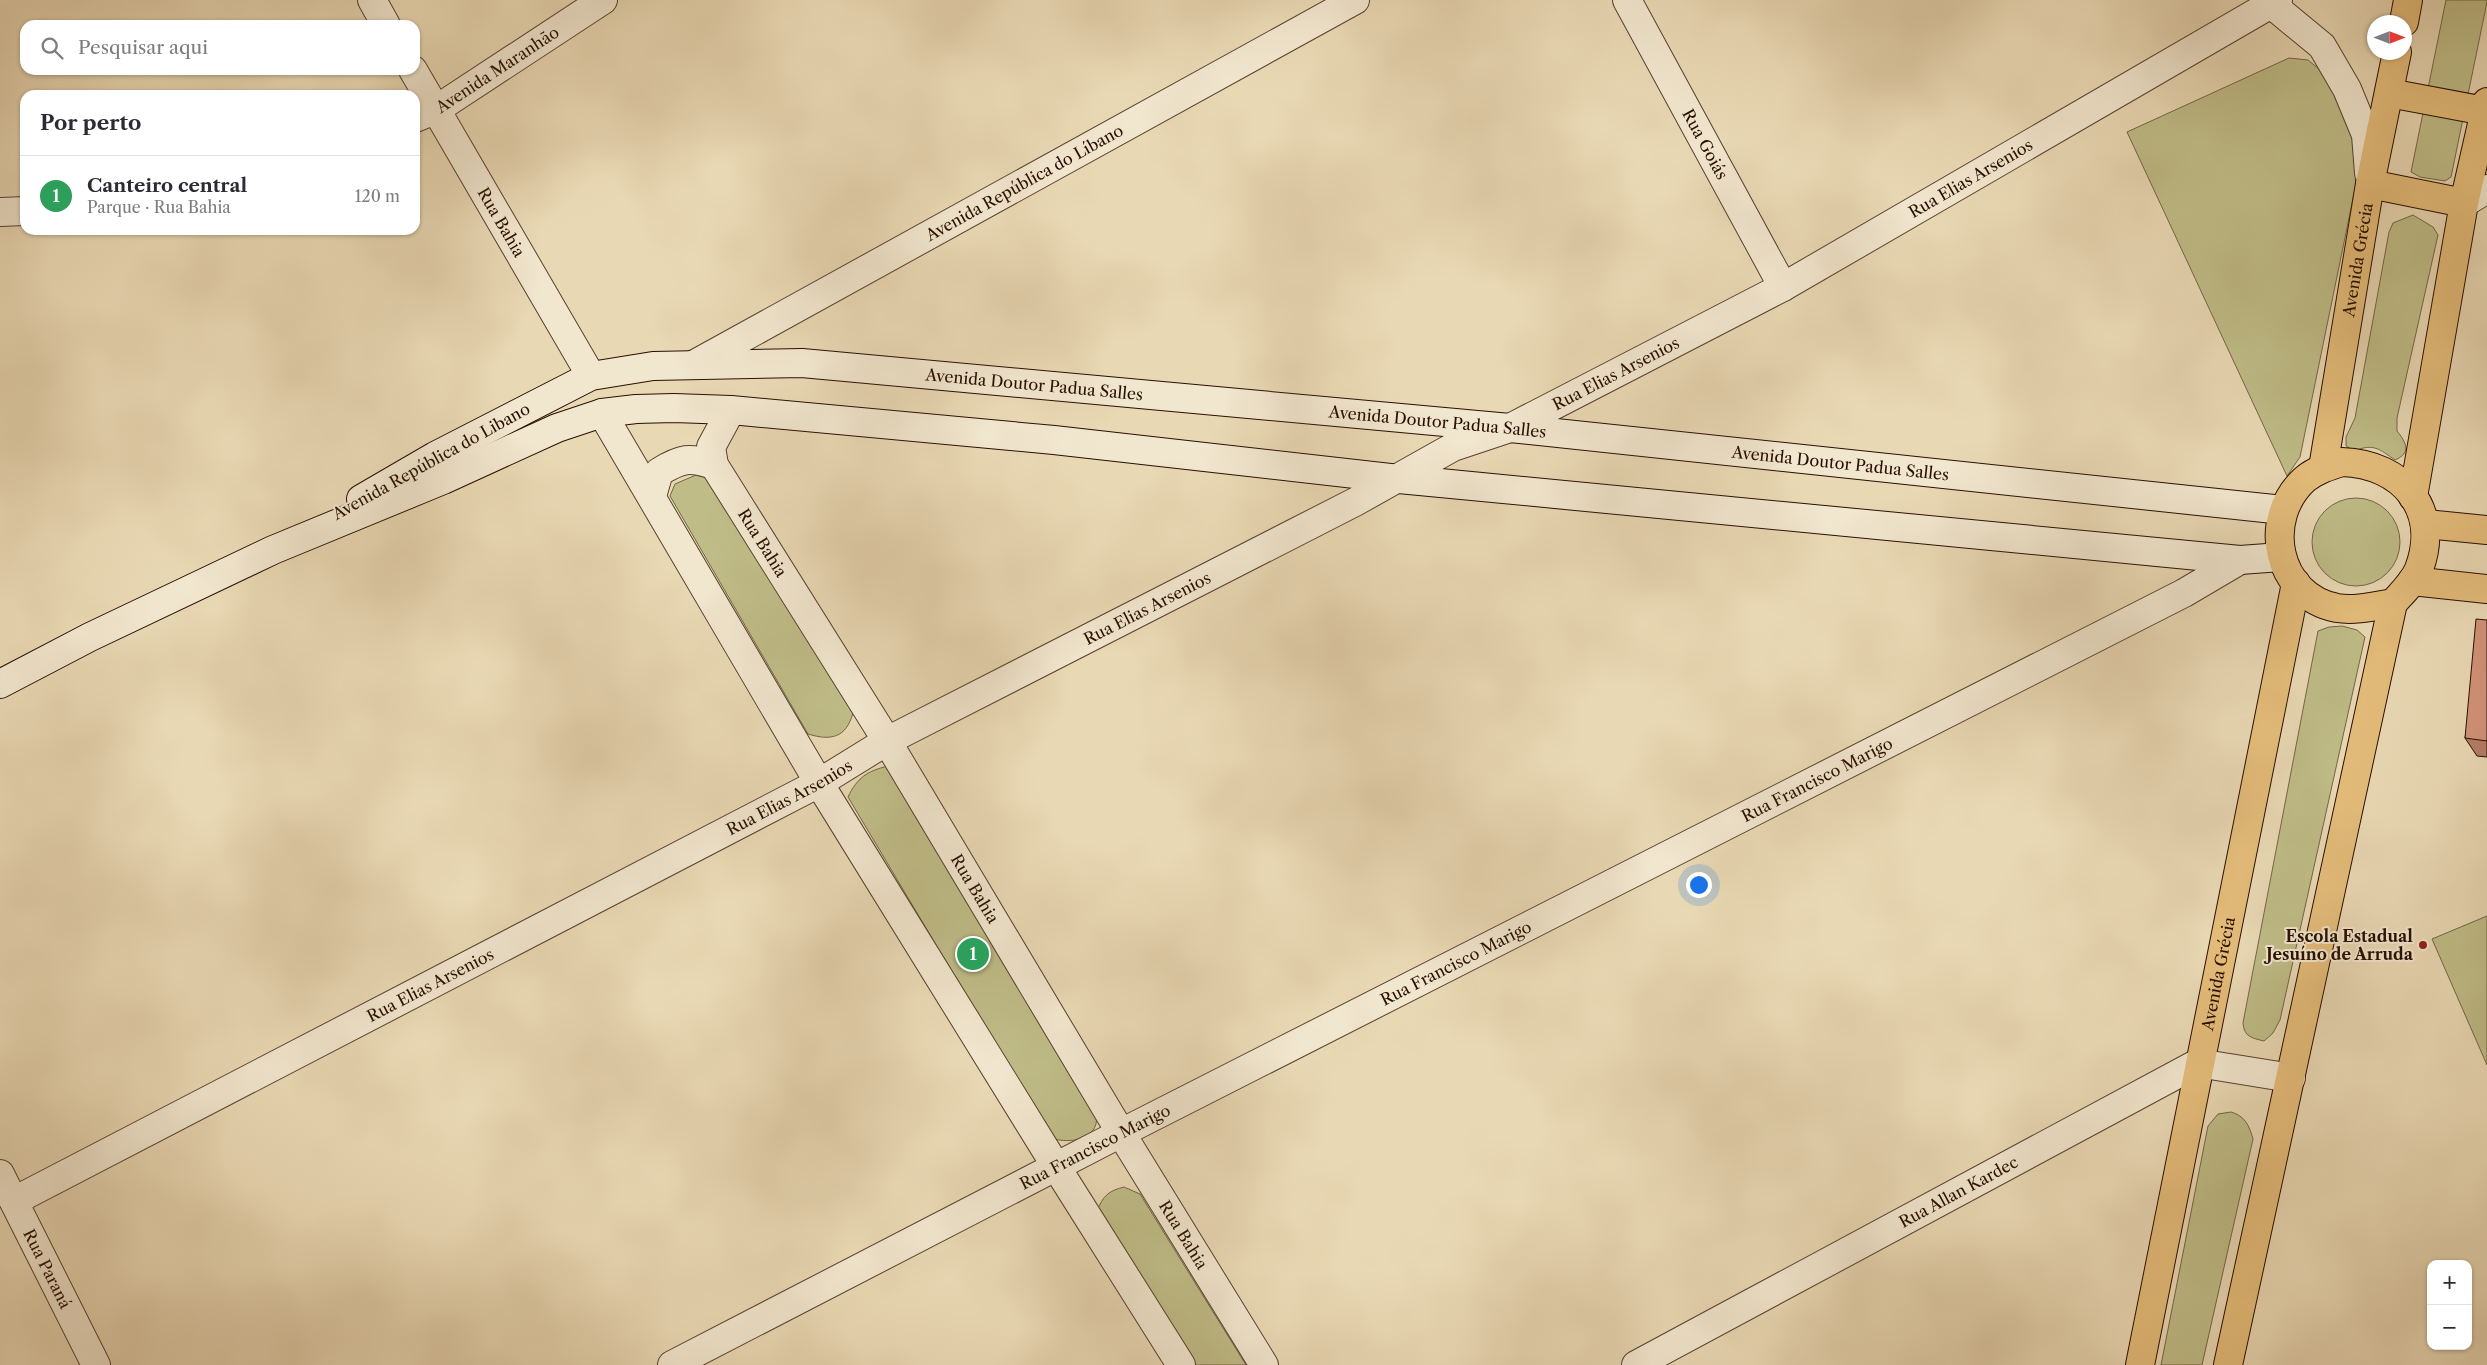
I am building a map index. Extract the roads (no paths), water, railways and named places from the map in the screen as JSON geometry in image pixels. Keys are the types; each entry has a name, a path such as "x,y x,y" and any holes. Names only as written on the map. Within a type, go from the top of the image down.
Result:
{"main road":[{"path":"2405,15 2408,0"},
{"name":"Avenida Grécia","path":"2323,468 2370,184 2395,60"},
{"path":"2389,93 2486,106 2476,196 2414,496"},
{"path":"2370,184 2476,196"},
{"path":"2228,1365 2393,603 2412,582 2419,570 2426,524 2414,496 2400,481 2376,467 2363,463 2342,462 2323,468 2303,481 2283,510 2278,533 2282,557 2287,571 2296,583 2314,598 2336,608 2360,608 2393,603"},
{"path":"2426,524 2487,530"},
{"path":"2412,582 2487,589"},
{"name":"Avenida Grécia","path":"2140,1365 2198,1063 2296,583"}],"street":[{"path":"372,0 383,20"},
{"name":"Avenida Maranhão","path":"426,114 603,0"},
{"name":"Avenida República do Líbano","path":"695,364 1355,0"},
{"name":"Rua Goiás","path":"1626,0 1783,287"},
{"path":"2275,2 2322,46 2347,89 2366,135 2370,184"},
{"name":"Rua Elias Arsenios","path":"14,1200 819,783 887,741 1399,479 1453,447 1510,428 1783,287 2275,2"},
{"name":"Rua Bahia","path":"414,75 419,90"},
{"name":"Rua Bahia","path":"420,94 426,114 591,376"},
{"path":"0,212 20,211"},
{"name":"Avenida Doutor Padua Salles","path":"591,376 653,366 802,364 1510,428 2283,510"},
{"name":"Avenida República do Libano","path":"273,550 435,456 591,376"},
{"name":"Avenida República do Libano","path":"0,684 99,633 273,550 444,480 557,428 602,413 674,408 731,410"},
{"path":"652,496 659,472 670,465 692,458 714,465 712,446 731,410 1054,440 1399,479 2240,560 2282,557"},
{"path":"602,413 819,783 1181,1365"},
{"name":"Rua Bahia","path":"714,465 887,741 1121,1133 1264,1365"},
{"name":"Rua Francisco Marigo","path":"672,1365 1057,1168 1121,1133 2184,593 2240,560"},
{"path":"2198,1063 2291,1078"},
{"name":"Rua Allan Kardec","path":"1636,1365 2198,1063"},
{"name":"Rua Paraná","path":"0,1174 96,1365"}],"place":[{"name":"Escola Estadual Jesuíno de Arruda","path":"2423,945"},
{"name":"Canteiro central","path":"973,954"}]}
